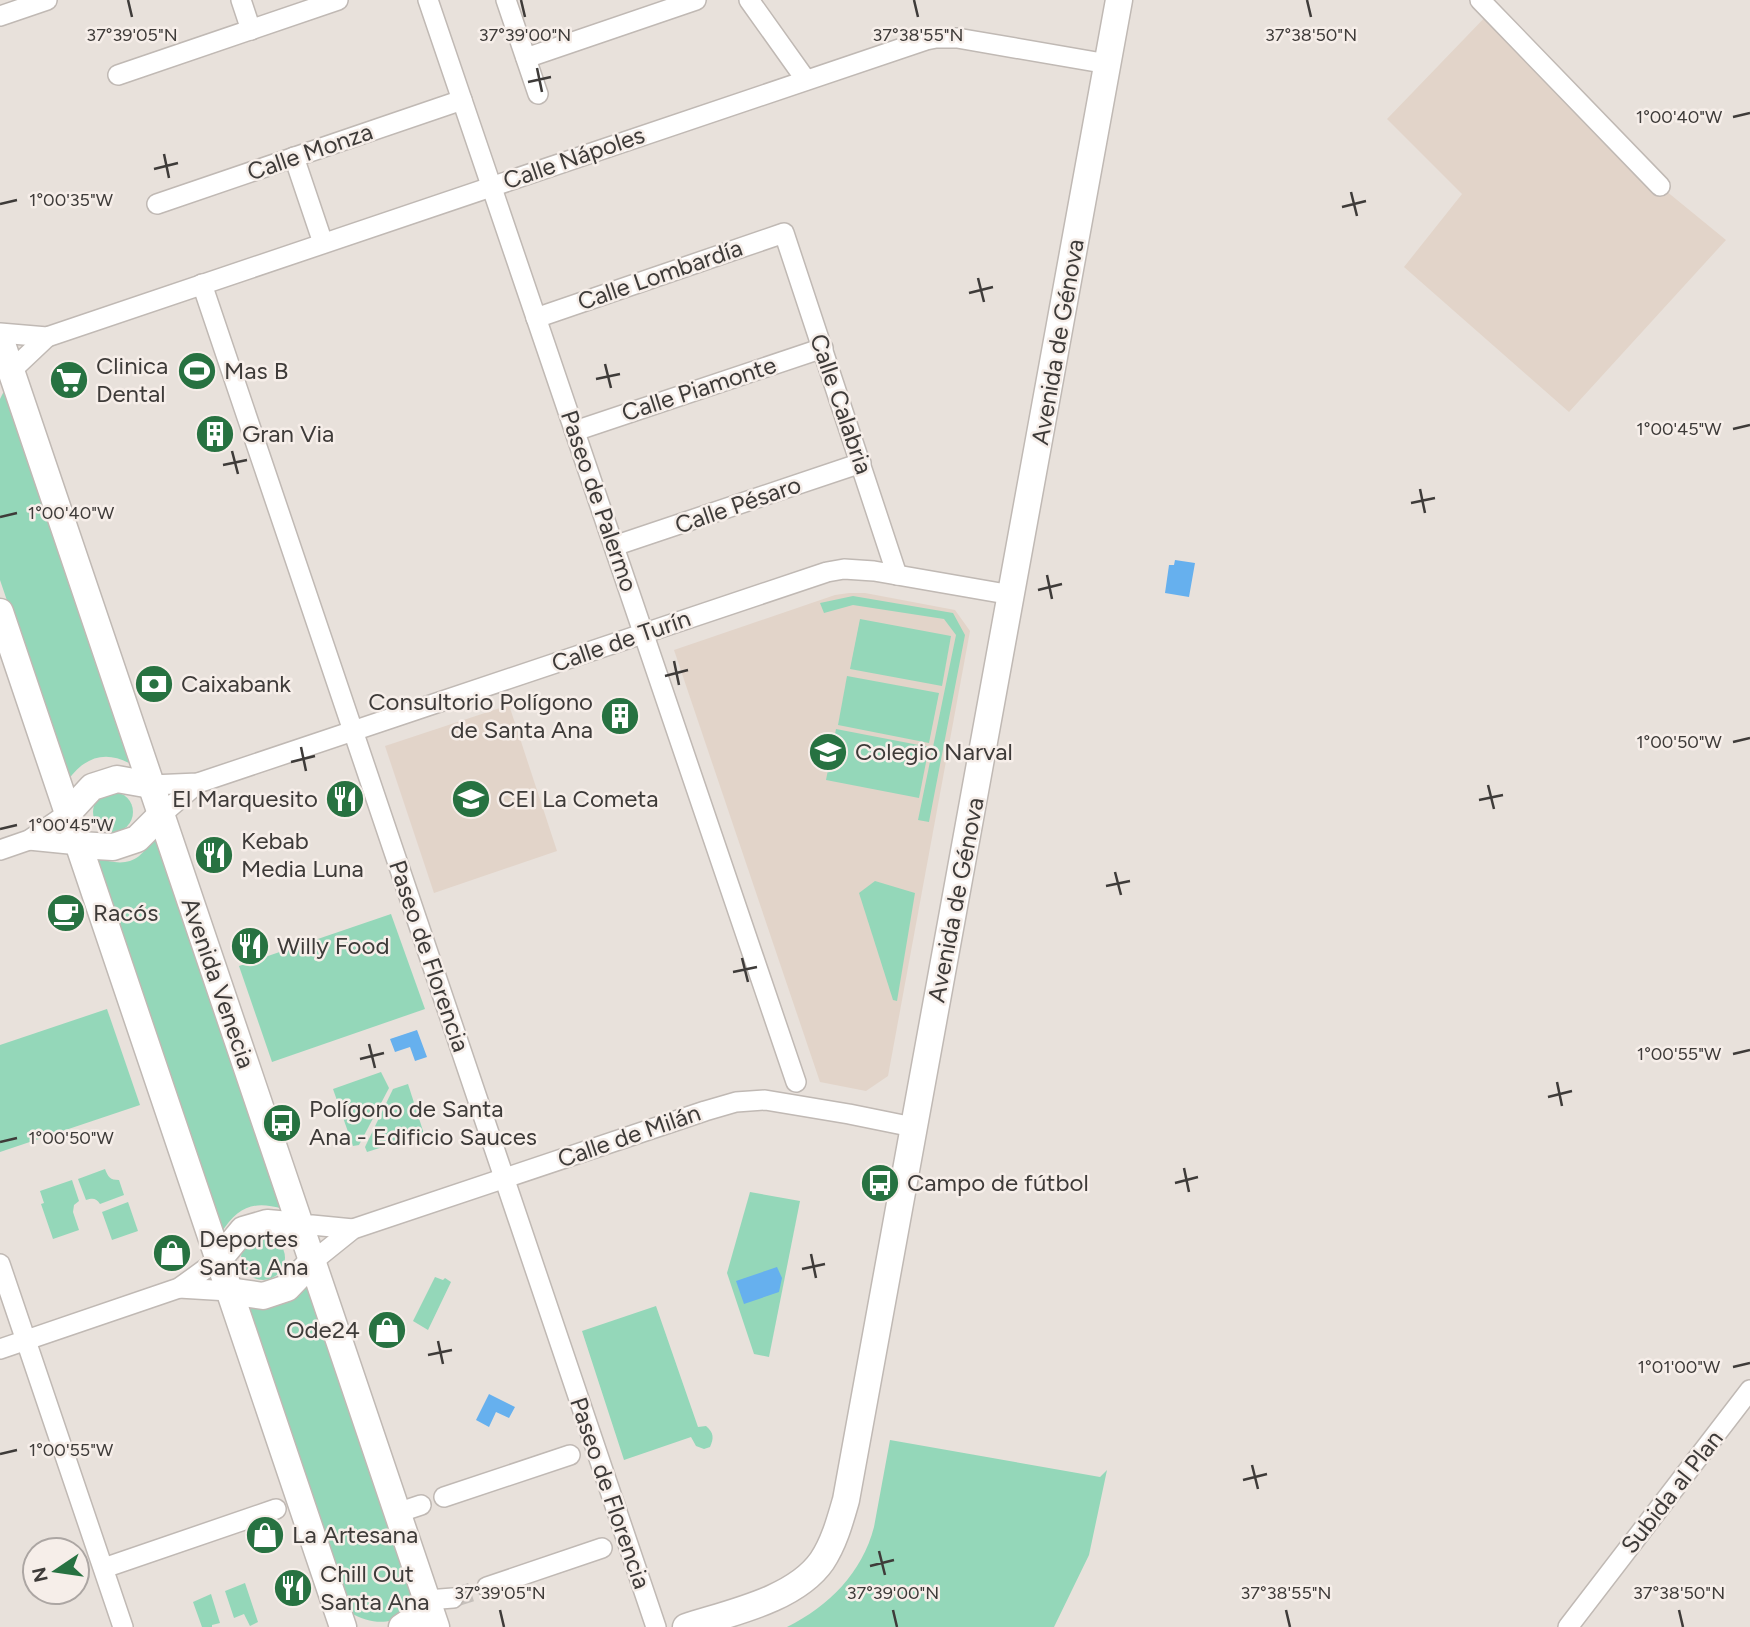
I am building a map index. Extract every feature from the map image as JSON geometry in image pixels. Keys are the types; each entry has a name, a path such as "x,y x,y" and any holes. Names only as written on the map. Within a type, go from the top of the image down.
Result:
{"street":[{"path":"0,16 47,0"},
{"path":"241,0 251,30"},
{"path":"118,75 338,0"},
{"name":"Paseo de Palermo","path":"428,0 796,1082"},
{"path":"506,0 538,93"},
{"path":"526,58 696,0"},
{"path":"748,0 806,80"},
{"name":"Avenida de Génova","path":"686,1627 790,1590 813,1572 833,1540 848,1491 1119,0"},
{"path":"1480,0 1660,186"},
{"name":"Calle Nápoles","path":"0,336 47,337 915,43 946,38 968,40 1108,64"},
{"name":"Calle Monza","path":"157,204 462,100"},
{"path":"294,157 323,243"},
{"name":"Calle Lombardía","path":"537,318 784,233"},
{"name":"Calle Calabria","path":"784,233 897,575"},
{"name":"Paseo de Florencia","path":"202,284 656,1627"},
{"name":"Avenida Venecia","path":"0,336 6,376 151,785 313,1262 409,1509 440,1599 436,1627"},
{"name":"Calle Nápoles","path":"6,376 47,337"},
{"name":"Calle Piamonte","path":"575,430 823,348"},
{"name":"Calle Pésaro","path":"614,546 861,463"},
{"name":"Calle de Turín","path":"151,785 198,783 827,572 860,569 1012,595"},
{"path":"0,612 343,1627"},
{"path":"0,850 29,840 68,813 92,787 117,779 151,785"},
{"name":"Calle de Turín","path":"161,815 198,783"},
{"path":"29,840 113,847 137,838 161,815"},
{"name":"Calle de Milán","path":"313,1262 353,1229 722,1105 750,1100 779,1102 913,1128"},
{"path":"0,1349 179,1288 219,1259 243,1230 267,1223 301,1226"},
{"name":"Calle de Milán","path":"301,1226 353,1229"},
{"path":"179,1288 263,1296 287,1288 313,1262"},
{"path":"0,1264 124,1627"},
{"name":"Subida al Plan","path":"1568,1627 1750,1390"},
{"path":"444,1497 570,1454"},
{"path":"104,1568 276,1509"},
{"path":"486,1587 602,1548"},
{"path":"402,1627 440,1599"}],"shaded area":[{"path":"1491,11 1660,186 1726,240 1569,412 1404,267 1462,194 1387,119"},
{"name":"Colegio Narval","path":"865,593 955,610 970,631 888,1076 866,1091 820,1082 674,650 835,595"},
{"name":"CEI La Cometa","path":"509,705 557,851 434,893 385,746"}],"green space":[{"path":"4,391 129,763 111,757 95,758 81,766 68,780 0,580 0,399"},
{"path":"853,596 953,613 965,635 929,822 918,820 956,635 944,619 853,605 824,613 820,603"},
{"path":"860,619 951,636 942,686 850,669"},
{"path":"847,676 939,693 929,743 838,725"},
{"path":"836,729 929,747 919,798 826,780"},
{"path":"113,792 127,798 133,812 127,826 113,832 99,826 93,812 99,798"},
{"path":"155,835 283,1209 263,1205 247,1208 234,1217 221,1233 94,857 114,862 130,861 143,852"},
{"path":"875,881 915,893 897,1001 893,1000 859,893"},
{"path":"391,914 425,1009 272,1062 239,966"},
{"path":"107,1009 140,1105 0,1152 0,1045"},
{"path":"381,1072 389,1088 359,1145 353,1146 333,1089"},
{"path":"408,1084 424,1134 367,1152 365,1147 393,1089"},
{"path":"105,1169 110,1178 119,1180 124,1195 100,1204 94,1199 86,1200 78,1179"},
{"path":"72,1180 79,1201 74,1205 73,1212 79,1230 53,1239 41,1204 44,1203 40,1191"},
{"path":"750,1192 800,1201 769,1357 754,1354 727,1273"},
{"path":"128,1202 138,1231 112,1240 102,1212"},
{"path":"263,1236 278,1243 285,1258 278,1273 263,1280 248,1273 241,1258 248,1243"},
{"path":"435,1277 451,1282 428,1330 413,1321"},
{"path":"308,1284 414,1594 404,1613 389,1621 370,1621 351,1613 249,1318 248,1304"},
{"path":"656,1306 698,1427 706,1426 709,1429 712,1441 710,1447 704,1449 696,1446 691,1437 624,1460 582,1331"},
{"path":"890,1440 1100,1477 1107,1470 1089,1555 1054,1627 787,1627 830,1598 861,1559 874,1527"},
{"path":"245,1583 258,1622 250,1626 244,1614 234,1618 225,1591"},
{"path":"211,1594 220,1623 212,1627 202,1627 193,1602"}],"water":[{"path":"1175,560 1195,563 1189,597 1165,593 1169,565 1174,565"},
{"path":"417,1030 427,1057 415,1061 410,1047 395,1052 390,1039"},
{"path":"777,1267 782,1278 779,1292 744,1304 736,1281"},
{"path":"489,1394 515,1407 509,1418 496,1412 489,1427 476,1420"}],"tunnel":[{"path":"453,1598 487,1587"}],"place":[{"name":"Mas B","path":"197,371"},
{"name":"Clinica Dental","path":"69,380"},
{"name":"Gran Via","path":"215,434"},
{"name":"Caixabank","path":"154,684"},
{"name":"Consultorio Polígono de Santa Ana","path":"620,716"},
{"name":"Colegio Narval","path":"828,752"},
{"name":"El Marquesito","path":"345,799"},
{"name":"CEI La Cometa","path":"471,799"},
{"name":"Kebab Media Luna","path":"214,855"},
{"name":"Racós","path":"66,913"},
{"name":"Willy Food","path":"250,946"},
{"name":"Polígono de Santa Ana - Edificio Sauces","path":"282,1123"},
{"name":"Campo de fútbol","path":"880,1183"},
{"name":"Deportes Santa Ana","path":"172,1253"},
{"name":"Ode24","path":"387,1330"},
{"name":"La Artesana","path":"265,1535"},
{"name":"Chill Out Santa Ana","path":"293,1588"}]}
